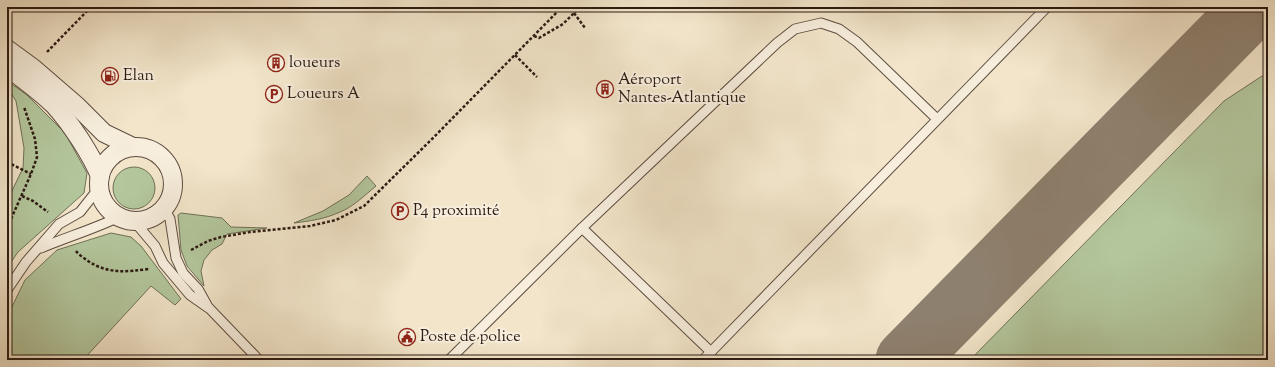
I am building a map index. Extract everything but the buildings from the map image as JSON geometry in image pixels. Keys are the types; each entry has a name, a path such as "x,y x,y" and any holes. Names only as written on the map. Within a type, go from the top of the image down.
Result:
{"street":[{"path":"7,49 33,68 104,133 132,147"},
{"path":"7,67 55,106 94,161 99,182 104,202 113,213 127,219 148,219 164,208 173,189 173,182 169,168 165,161 154,152 140,147 132,147 114,154 105,164 99,182"}],"lane":[{"path":"703,360 1046,7"},
{"path":"449,360 582,228 777,43 795,30 821,23 839,29 857,42 937,119"},
{"path":"7,290 26,262 59,224 80,212 99,182"},
{"path":"164,208 170,219 176,258 183,273 198,289 210,309"},
{"path":"37,250 127,219 155,246 163,263 190,295 210,309 259,360"},
{"path":"582,228 711,352"}],"path":[{"path":"45,54 91,7"},
{"path":"189,250 221,237 250,232 310,226 336,220 364,206 516,55 562,7"},
{"path":"534,36 539,38 563,24 580,7"},
{"path":"574,12 585,28"},
{"path":"516,55 537,77"},
{"path":"7,228 22,196 37,157 35,139 22,102"},
{"path":"7,162 31,174"},
{"path":"22,196 51,214"},
{"path":"75,249 92,264 109,271 128,272 153,268"}],"green space":[{"path":"1268,75 1268,360 970,360 1224,101 1262,76"},
{"path":"7,82 27,95 65,133 87,173 84,193 18,252 7,268 7,201 23,168 24,148 16,101 7,87"},
{"path":"134,167 149,173 155,188 149,203 134,209 119,203 113,188 119,173"},
{"path":"367,176 376,186 350,207 323,218 294,223 323,211 349,195"},
{"path":"181,213 222,218 231,227 267,228 227,234 222,244 212,250 204,260 201,271 204,286 187,266 181,250 178,215"},
{"path":"111,233 131,237 141,246 181,299 175,305 151,286 83,360 7,360 7,317 25,280 57,250"}],"taxiway":[{"path":"906,360 1253,7"}],"place":[{"name":"loueurs","path":"276,63"},
{"name":"Elan","path":"110,76"},
{"name":"Aéroport Nantes-Atlantique","path":"605,89"},
{"name":"Loueurs A","path":"274,94"},
{"name":"P4 proximité","path":"400,211"},
{"name":"Poste de police","path":"407,337"}]}
